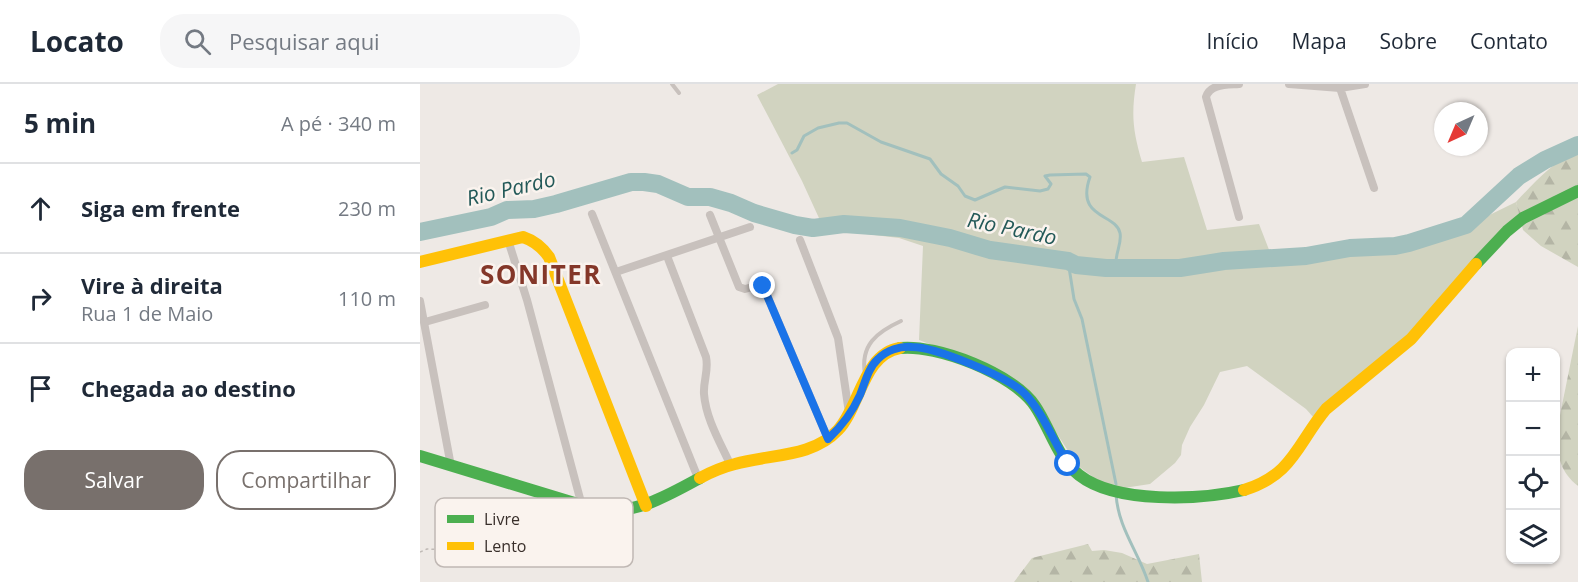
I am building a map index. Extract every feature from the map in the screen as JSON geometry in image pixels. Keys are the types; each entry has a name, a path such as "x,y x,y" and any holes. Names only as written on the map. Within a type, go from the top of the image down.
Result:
{"street":[{"path":"1239,84 1215,86 1210,89 1206,97 1239,217"},
{"path":"1288,84 1340,87 1365,84"},
{"path":"1340,87 1374,188"},
{"path":"633,511 730,464 801,450 828,439 849,416 877,360 886,353 904,347 925,348 998,377 1023,392 1041,415 1068,464 1089,482 1102,488 1132,494 1222,496 1269,481 1287,468 1325,410 1401,349 1431,321 1476,261 1525,216 1578,191"},
{"path":"592,214 698,478"},
{"path":"710,215 739,287 745,289 758,285 764,288 828,439"},
{"path":"616,272 750,227"},
{"path":"420,262 508,240 524,237 534,240 549,257 646,506"},
{"path":"508,240 580,498"},
{"path":"800,240 838,338 849,416"},
{"path":"667,256 706,357 708,366 704,398 730,464"},
{"path":"420,301 451,466"},
{"path":"425,322 485,304"},
{"path":"420,456 556,498"}],"lane":[{"path":"672,84 679,93"},
{"path":"866,380 863,362 867,348 883,330 901,321"}],"path":[{"path":"420,552 435,549"}],"green space":[{"path":"778,84 1136,84 1134,123 1142,162 1184,157 1207,230 1259,224 1273,260 1327,249 1398,245 1467,226 1516,202 1521,221 1408,341 1314,418 1306,409 1247,366 1220,372 1190,427 1182,445 1181,455 1175,463 1150,484 1111,490 1078,466 1031,394 997,370 919,340 923,246 899,238 824,229 757,95"},
{"path":"1578,151 1578,267 1541,246 1523,230 1516,202 1552,167"},
{"path":"1578,326 1578,486 1568,476 1560,460 1560,415"},
{"path":"1088,544 1092,551 1122,553 1147,564 1199,554 1202,582 1014,582 1032,558"}],"waterway":[{"path":"792,153 797,150 804,136 818,128 847,123 881,142 930,159 941,174 958,186 965,196 975,200 1005,187 1040,191 1048,189 1051,184 1045,176 1086,174 1090,177 1087,191 1088,201 1092,208 1112,222 1120,233 1116,262 1121,268"},
{"name":"Rio Pardo","path":"420,232 491,217 507,210 534,209 556,204 631,182 644,182 658,184 688,197 710,197 754,213 813,228 844,224 900,228 950,238 990,250 1068,261 1076,265 1106,268 1180,268 1224,261 1306,256 1350,248 1395,246 1409,243 1466,225 1519,176 1545,160 1578,145"},
{"path":"1068,261 1074,299 1082,319 1116,484"},
{"path":"1116,494 1120,518 1148,582"}],"traffic: fast":[{"path":"1476,264 1507,231 1523,218 1578,191"},
{"path":"900,348 916,348 953,356 1010,383 1025,394 1035,406 1059,451 1071,468 1095,484 1114,491 1159,497 1205,496 1244,490"},
{"path":"420,456 558,498"},
{"path":"633,508 666,496 700,478"}],"traffic: slow":[{"path":"420,262 523,237 535,242 544,250 549,257 646,506"},
{"path":"1244,490 1260,484 1284,467 1326,409 1411,339 1476,264"},
{"path":"700,478 735,464 790,454 816,446 828,439 845,420 863,383 878,360 888,352 900,348"}],"district":[{"name":"SONITER","path":"541,275"}],"route":[{"path":"763,286 828,439 849,416 877,360 897,348 912,346 925,348 958,360 1011,383 1023,392 1041,415 1068,464"}]}
